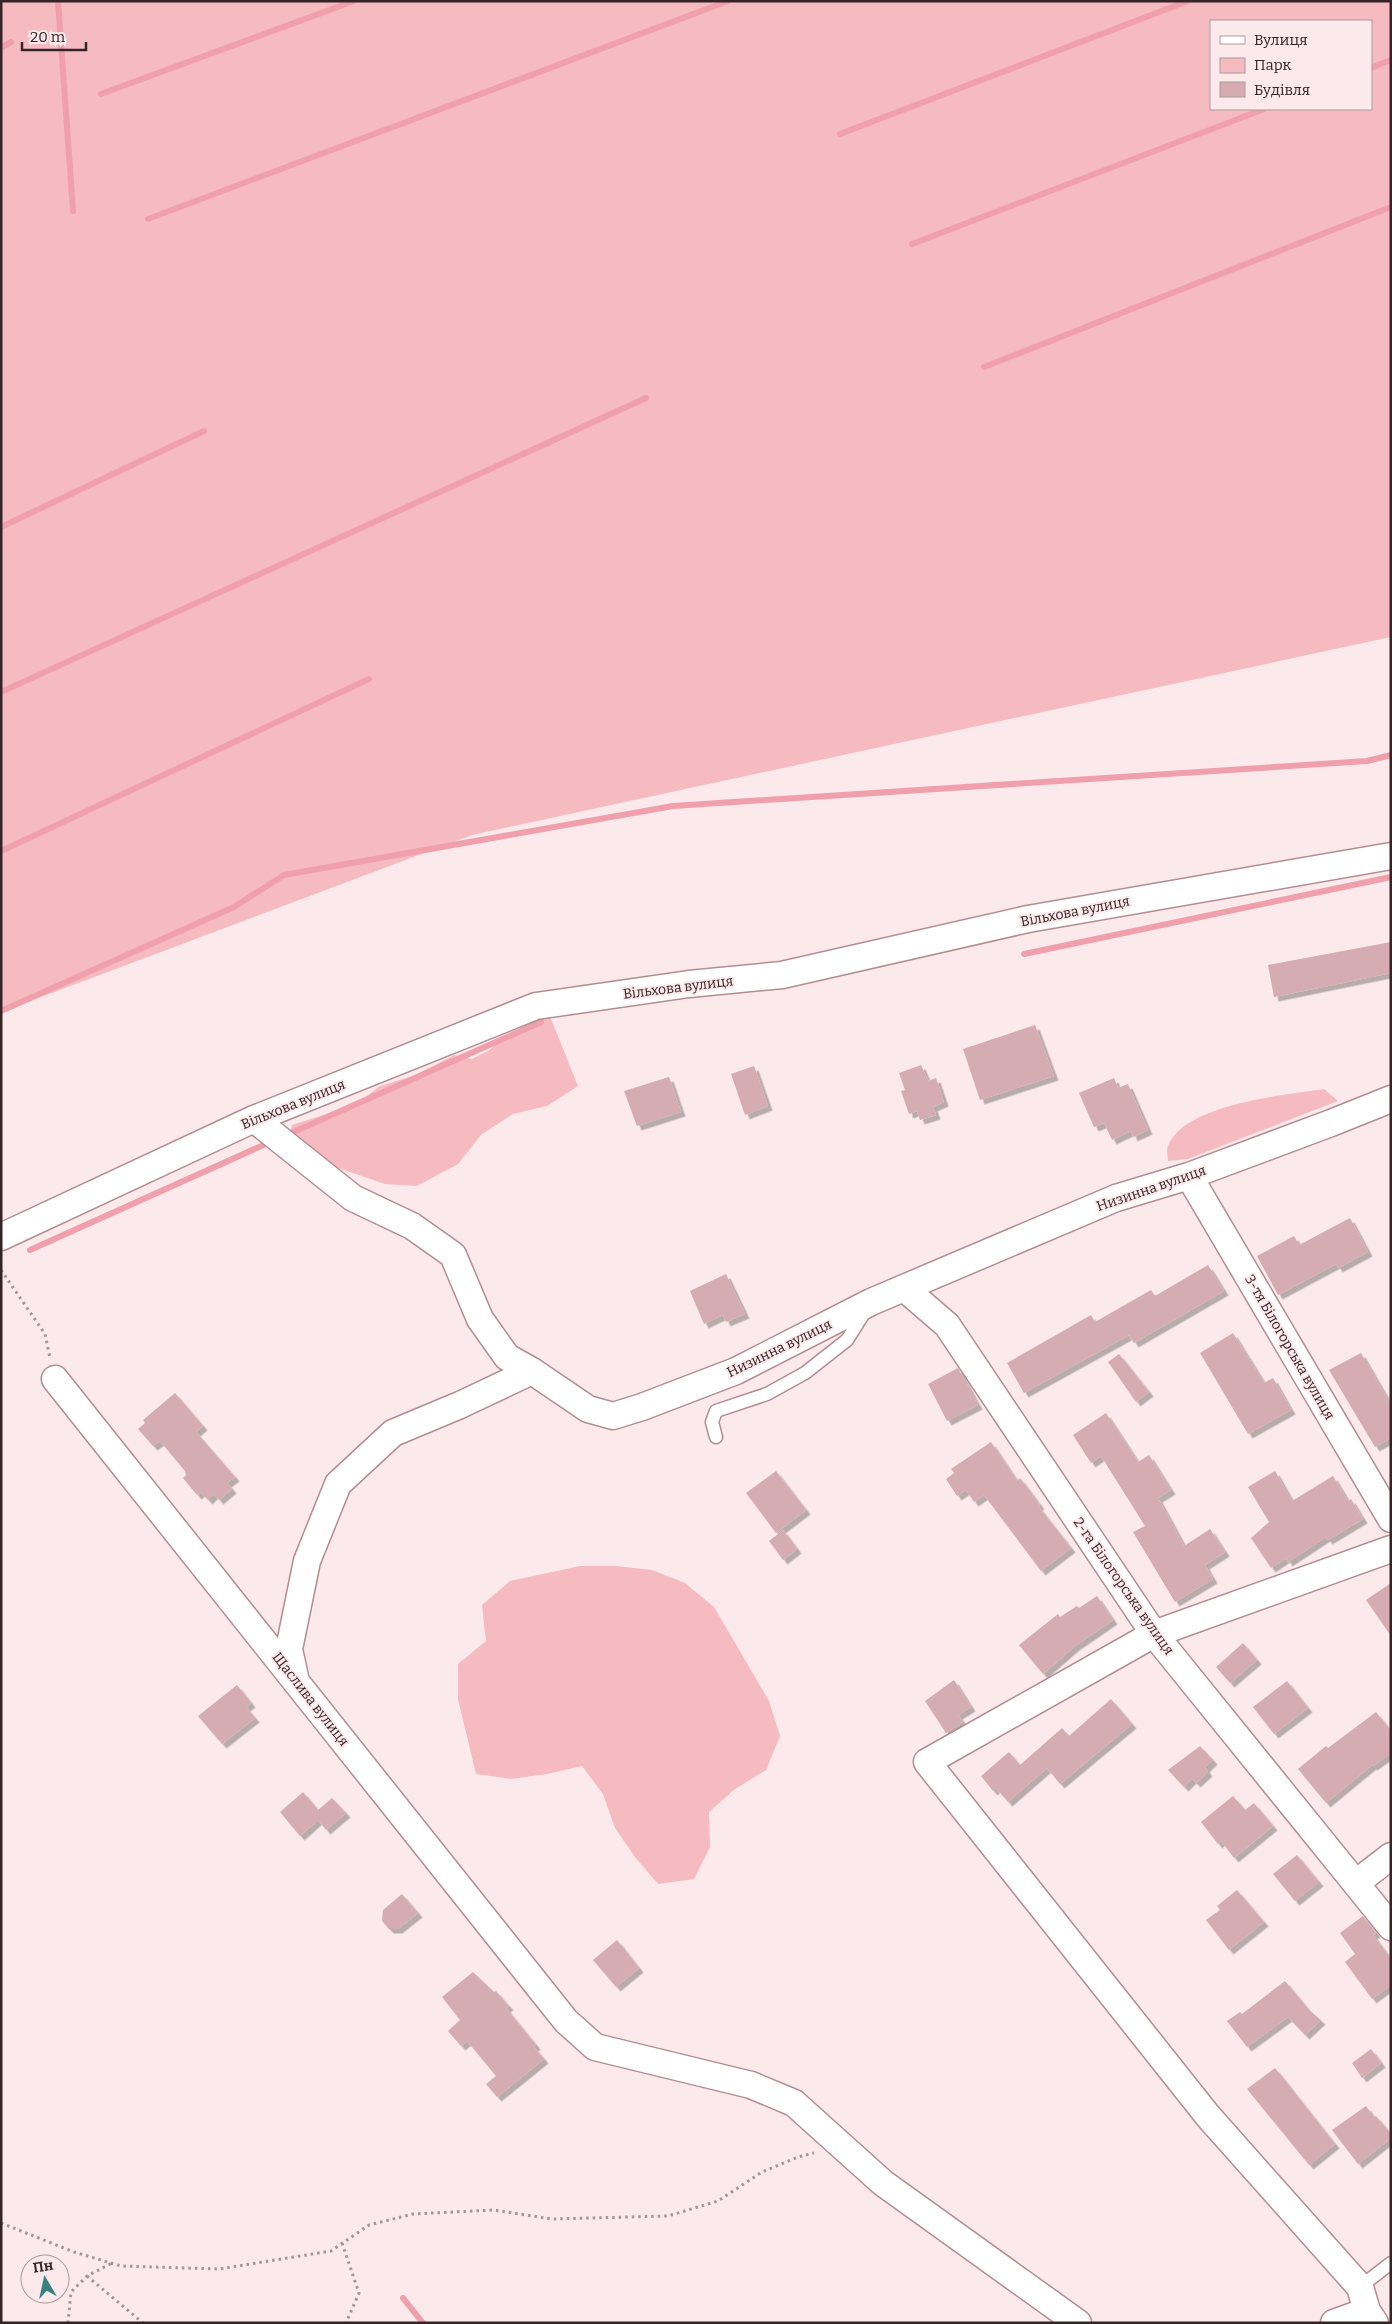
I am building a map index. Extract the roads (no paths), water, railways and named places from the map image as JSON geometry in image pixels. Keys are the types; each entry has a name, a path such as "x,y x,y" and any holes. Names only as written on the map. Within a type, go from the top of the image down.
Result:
{"street":[{"name":"Вільхова вулиця","path":"1,1237 254,1118 536,1006 689,984 782,975 1028,920 1391,856"},
{"name":"Низинна вулиця","path":"254,1118 353,1198 412,1226 453,1255 480,1319 507,1358 532,1371 588,1409 613,1416 642,1407 736,1371 871,1302 1116,1198 1189,1176 1331,1123 1391,1098"},
{"name":"3-тя Білогорська вулиця","path":"1189,1176 1391,1519"},
{"name":"2-га Білогорська вулиця","path":"904,1288 947,1325 1154,1634 1391,1927"},
{"path":"296,1679 289,1649 307,1561 338,1484 393,1433 460,1405 532,1371"},
{"name":"Щаслива вулиця","path":"55,1379 296,1679 566,2021 595,2047 752,2085 794,2103 883,2183 1078,2323"},
{"path":"1334,2323 1367,2307 1208,2116 927,1762 1154,1634 1391,1550"},
{"path":"1356,1883 1391,1856"}],"lane":[{"path":"716,1437 712,1422 716,1410 724,1406 751,1400 785,1385 826,1358 847,1340 871,1302"},
{"path":"1367,2307 1391,2263"}],"waterway":[{"path":"58,1 73,211"},
{"path":"101,94 354,1"},
{"path":"148,219 728,1"},
{"path":"840,134 1188,1"},
{"path":"1,48 11,42"},
{"path":"1372,68 1391,60"},
{"path":"912,244 1261,110"},
{"path":"984,367 1391,207"},
{"path":"1,692 646,398"},
{"path":"1,527 204,431"},
{"path":"1,851 369,679"},
{"path":"1,1011 234,907 284,875 673,806 1367,761 1391,755"},
{"path":"1024,954 1391,877"},
{"path":"289,1134 541,1022"},
{"path":"30,1250 268,1143"},
{"path":"403,2298 423,2323"}]}
